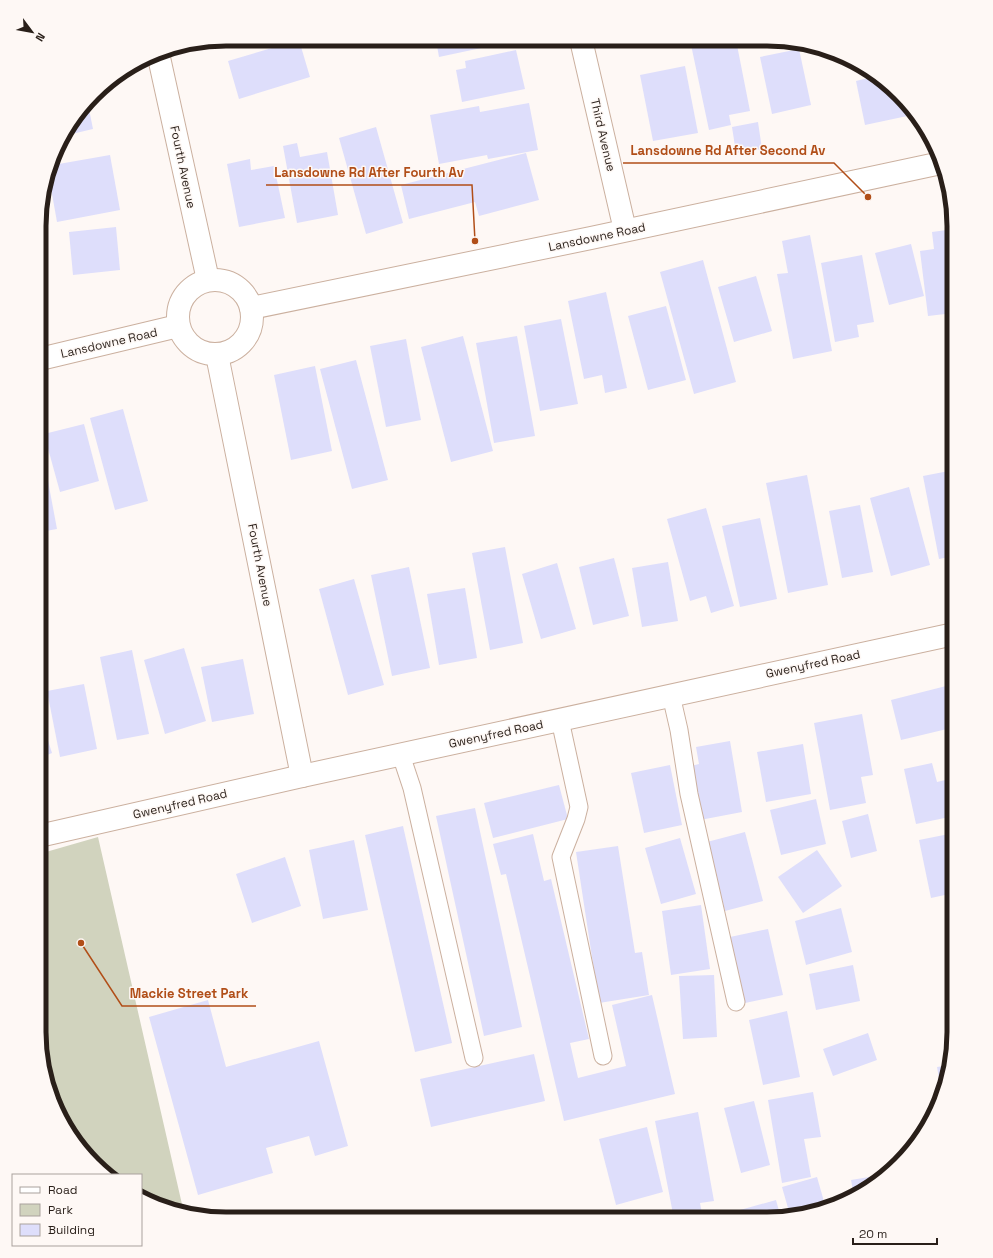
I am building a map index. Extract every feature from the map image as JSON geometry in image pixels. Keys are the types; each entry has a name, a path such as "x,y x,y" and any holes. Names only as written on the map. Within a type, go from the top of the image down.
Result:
{"street":[{"name":"Third Avenue","path":"582,46 625,230"},
{"name":"Fourth Avenue","path":"159,59 208,280"},
{"name":"Lansdowne Road","path":"251,308 553,246 936,164"},
{"path":"208,280 230,282 240,289 247,297 251,308 252,318 250,330 245,339 233,350 217,354 204,353 192,348 183,338 178,326 177,314 180,302 187,292 197,284 208,280"},
{"name":"Lansdowne Road","path":"46,358 178,326"},
{"name":"Fourth Avenue","path":"217,354 302,776"},
{"name":"Gwenyfred Road","path":"46,834 401,754 947,636"}],"lane":[{"path":"671,695 679,730 689,794 736,1002"},
{"path":"560,720 579,807 576,819 561,857 603,1056"},
{"path":"401,754 412,788 474,1058"}],"green space":[{"path":"98,837 183,1207 142,1191 142,1174 116,1174 107,1167 91,1151 76,1132 60,1101 49,1067 46,1044 46,852"}],"building":[{"path":"279,46 301,46 310,77 239,99 228,61"},
{"path":"437,46 491,46 439,57"},
{"path":"691,46 737,46 750,111 729,115 731,125 709,130"},
{"path":"799,49 811,105 772,114 760,57"},
{"path":"516,50 525,89 462,102 456,70 466,68 465,61"},
{"path":"685,66 698,133 653,141 640,75"},
{"path":"869,78 886,91 909,116 865,125 856,81"},
{"path":"529,103 538,150 488,159 487,155 439,164 430,115 479,106 480,112"},
{"path":"89,109 93,129 71,134"},
{"path":"758,122 762,149 736,153 732,127"},
{"path":"376,127 403,223 366,234 339,138"},
{"path":"297,143 300,157 327,152 338,215 297,223 283,146"},
{"path":"526,153 539,200 479,216 475,202 409,219 401,185"},
{"path":"110,155 120,210 57,222 51,185 57,164"},
{"path":"250,159 251,170 274,166 285,218 239,227 227,164"},
{"path":"116,227 120,270 73,275 69,232"},
{"path":"947,230 947,314 928,316 920,251 934,249 932,232"},
{"path":"810,235 832,351 793,359 777,274 788,273 782,241"},
{"path":"911,244 924,296 889,305 875,253"},
{"path":"862,255 874,322 857,325 859,337 835,342 821,263"},
{"path":"703,260 736,382 694,394 660,272"},
{"path":"756,276 772,331 734,342 718,287"},
{"path":"606,292 627,388 605,393 602,375 584,379 568,301"},
{"path":"666,306 686,380 648,390 628,316"},
{"path":"561,319 578,404 540,411 524,326"},
{"path":"463,336 493,451 451,462 421,347"},
{"path":"517,336 535,436 494,443 476,343"},
{"path":"406,339 421,420 386,427 370,346"},
{"path":"356,360 388,480 352,489 320,369"},
{"path":"315,366 332,451 291,460 274,375"},
{"path":"123,409 148,501 115,510 90,418"},
{"path":"84,424 99,481 60,492 46,441 46,434"},
{"path":"46,470 57,529 46,531"},
{"path":"947,471 947,557 939,559 923,476"},
{"path":"807,475 828,585 788,593 766,483"},
{"path":"909,487 930,565 891,576 870,498"},
{"path":"860,505 873,572 842,578 829,511"},
{"path":"706,508 734,606 711,613 706,596 690,601 667,519"},
{"path":"760,518 777,599 740,607 722,526"},
{"path":"505,547 523,643 490,650 472,553"},
{"path":"614,558 629,616 593,625 579,567"},
{"path":"668,562 678,621 642,627 632,568"},
{"path":"557,563 576,629 541,639 522,574"},
{"path":"409,567 430,668 392,676 371,575"},
{"path":"354,579 384,685 348,695 319,589"},
{"path":"465,588 477,658 439,665 427,594"},
{"path":"184,648 206,721 165,734 144,660"},
{"path":"132,650 149,734 117,740 100,657"},
{"path":"243,659 254,714 212,722 201,667"},
{"path":"84,684 97,749 60,757 47,691"},
{"path":"947,686 947,729 901,740 891,700"},
{"path":"862,714 873,775 861,777 866,803 830,810 814,723"},
{"path":"46,734 52,753 46,756"},
{"path":"730,741 742,812 700,820 691,766 699,764 696,747"},
{"path":"803,744 811,794 766,802 757,752"},
{"path":"932,763 937,782 947,780 947,817 916,824 904,769"},
{"path":"670,765 682,825 644,833 631,773"},
{"path":"559,785 568,819 493,838 484,803"},
{"path":"816,799 826,844 781,855 770,810"},
{"path":"475,808 522,1027 484,1036 436,816"},
{"path":"868,814 877,851 851,858 842,821"},
{"path":"403,826 452,1043 415,1052 365,835"},
{"path":"745,832 763,901 725,911 707,842"},
{"path":"533,834 544,881 551,879 589,1039 570,1043 578,1078 626,1066 612,1005 652,995 675,1094 564,1121 506,874 501,875 493,844"},
{"path":"947,834 947,895 931,898 919,840"},
{"path":"680,838 696,894 661,904 645,848"},
{"path":"354,840 368,910 323,919 309,850"},
{"path":"618,846 635,953 642,952 649,995 599,1003 576,852"},
{"path":"817,850 842,886 803,913 778,877"},
{"path":"285,857 301,906 252,923 236,874"},
{"path":"701,905 710,969 671,975 662,911"},
{"path":"841,908 852,952 806,965 795,921"},
{"path":"768,929 783,995 745,1003 730,937"},
{"path":"853,965 860,1001 816,1010 809,974"},
{"path":"714,975 717,1037 683,1039 679,976"},
{"path":"208,1000 226,1067 319,1041 348,1146 315,1156 309,1136 266,1148 273,1173 198,1195 149,1017"},
{"path":"787,1011 800,1077 763,1085 749,1020"},
{"path":"868,1033 877,1060 833,1076 823,1049"},
{"path":"534,1054 545,1101 431,1127 420,1079"},
{"path":"944,1066 940,1082 937,1067"},
{"path":"813,1092 821,1137 804,1139 811,1177 782,1183 768,1100"},
{"path":"754,1101 770,1165 741,1173 724,1108"},
{"path":"698,1112 714,1201 700,1203 702,1212 673,1212 655,1121"},
{"path":"647,1127 663,1192 616,1205 599,1139"},
{"path":"875,1176 853,1190 851,1180"},
{"path":"817,1177 824,1202 802,1209 789,1210 782,1187"},
{"path":"776,1200 779,1212 740,1212 740,1210"}],"place":[{"name":"Lansdowne Rd After Second Av","path":"868,197"},
{"name":"Lansdowne Rd After Fourth Av","path":"475,241"},
{"name":"Mackie Street Park","path":"81,943"}]}
